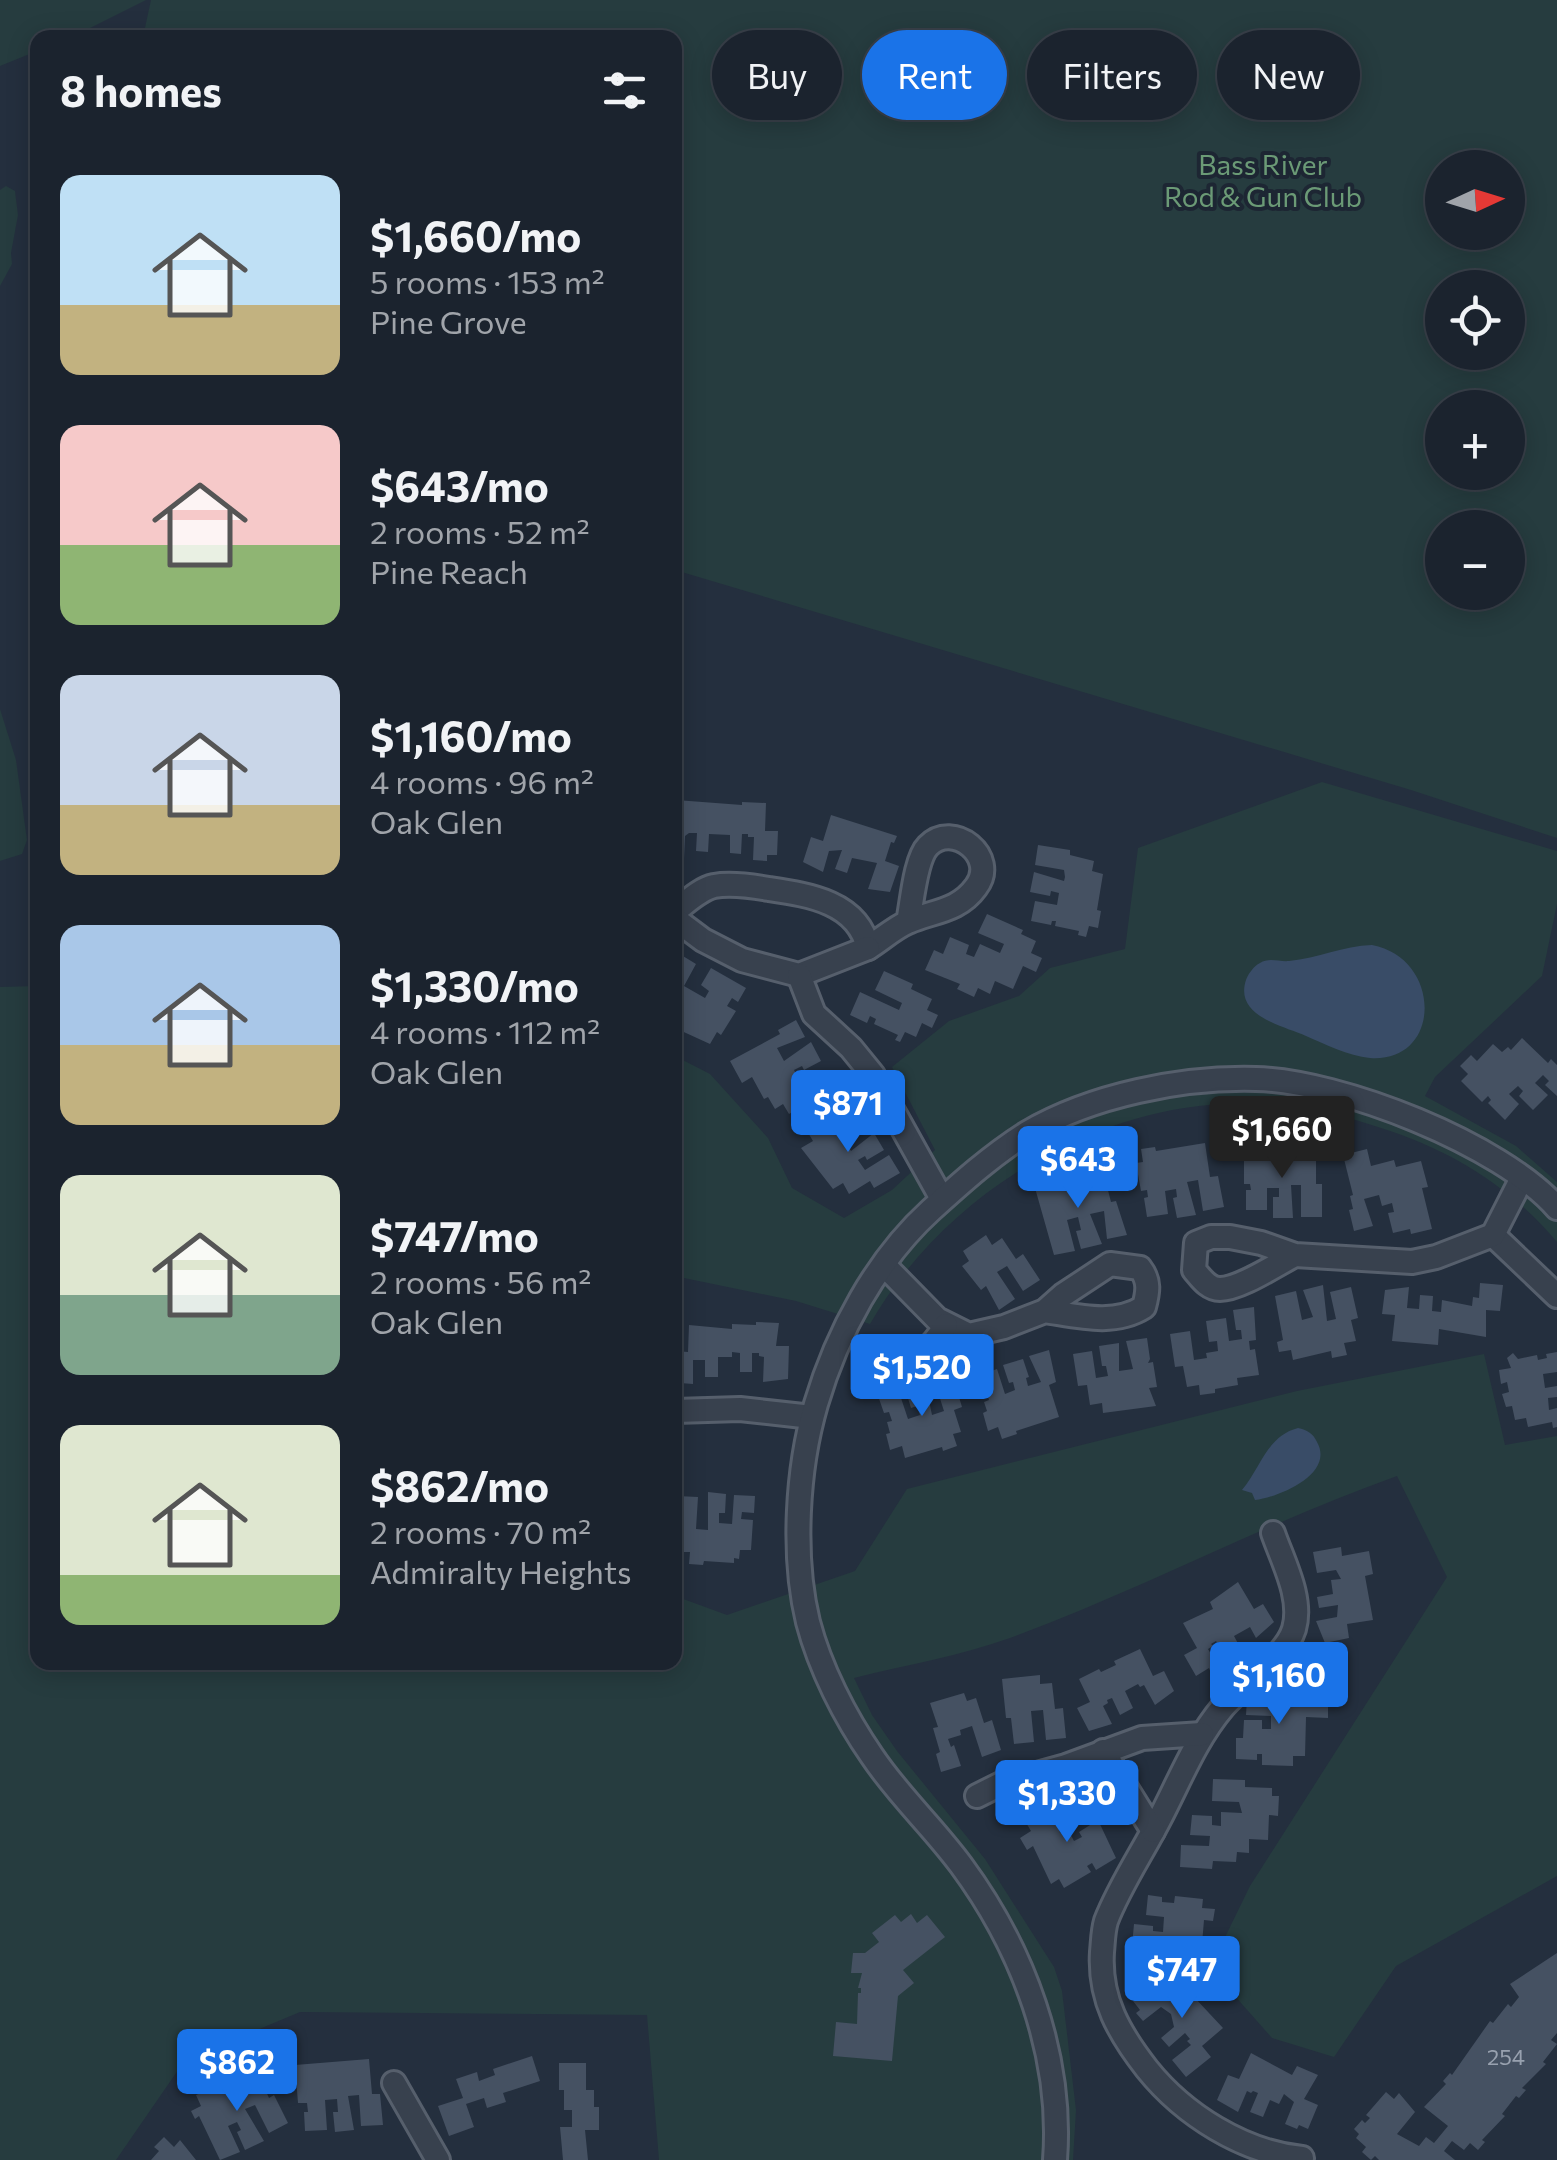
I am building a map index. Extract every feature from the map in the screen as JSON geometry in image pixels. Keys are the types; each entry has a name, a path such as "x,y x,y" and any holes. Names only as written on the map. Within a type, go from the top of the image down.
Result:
{"street":[{"path":"682,907 714,886 752,886 814,896 846,912 865,932 868,948"},
{"path":"682,925 742,960 800,976 868,948 908,922"},
{"path":"800,976 814,1014 873,1075 942,1200"},
{"path":"1055,2160 1053,2076 1014,1950 960,1863 904,1800 871,1754 819,1657 808,1620 800,1539 800,1487 806,1439 824,1378 848,1323 884,1265 916,1224 974,1170 1030,1132 1108,1099 1175,1084 1251,1078 1328,1088 1396,1112 1462,1142 1522,1178 1557,1208"},
{"path":"1295,1255 1412,1262 1436,1257 1493,1234 1522,1178"},
{"path":"1493,1234 1557,1296"},
{"path":"884,1265 946,1325 969,1334 1004,1328 1045,1311"},
{"path":"878,1370 920,1356 933,1347 946,1325"},
{"path":"682,1411 740,1409 812,1417"},
{"path":"1273,1533 1296,1605 1294,1628 1280,1650 1241,1687 1202,1734 1106,1923 1101,1969 1109,2010 1136,2055 1176,2100 1222,2132 1271,2152 1302,2158"},
{"path":"976,1796 1001,1784 1066,1766 1142,1738 1202,1734"},
{"path":"1103,1752 1153,1831"},
{"path":"394,2083 438,2160"}],"green space":[{"path":"0,0 146,0 86,30 30,30 30,54 0,66"},
{"name":"Bass River Rod & Gun Club","path":"151,0 1557,0 1557,838 1411,790 682,572 682,30 145,30"},
{"path":"6,186 15,191 18,215 12,264 0,286 0,190"},
{"path":"0,709 16,760 27,840 22,854 0,861"},
{"path":"1322,782 1557,851 1557,904 1542,976 1435,1077 1425,1096 1516,1146 1557,1182 1557,1242 1499,1187 1431,1147 1309,1108 1223,1104 1162,1112 1103,1130 1046,1155 993,1188 946,1228 904,1273 870,1324 796,1301 682,1277 682,1060 710,1074 768,1138 792,1188 844,1218 892,1190 935,1150 892,1067 949,1021 1019,996 1050,968 1125,949 1138,848"},
{"path":"30,986 30,1670 682,1670 682,1599 727,1615 855,1571 907,1489 1297,1391 1484,1354 1505,1445 1557,1436 1557,1876 1396,1966 1334,2057 1272,2038 1210,1968 1250,1886 1447,1577 1397,1476 1010,1638 854,1678 872,1715 985,1859 1054,1967 1062,1991 1076,2110 1073,2160 659,2160 647,2015 300,2012 185,2060 116,2160 0,2160 0,987"}],"water":[{"path":"1372,945 1395,954 1411,969 1425,1008 1421,1028 1411,1044 1394,1055 1370,1058 1345,1052 1263,1018 1247,1003 1246,980 1263,961 1289,961"},
{"path":"1298,1428 1315,1439 1320,1454 1318,1464 1312,1474 1290,1489 1255,1500 1252,1493 1242,1490 1272,1445"}],"building":[{"path":"682,800 766,803 765,831 778,831 777,855 767,855 767,861 753,860 754,837 748,834 742,834 741,854 730,853 730,835 709,834 708,852 696,851 697,833 689,833 685,836 684,859"},
{"path":"831,815 897,836 885,861 899,866 890,892 868,889 877,863 852,858 847,873 835,869 842,850 829,851 823,872 803,862 811,837 823,841"},
{"path":"1038,845 1070,850 1070,855 1094,861 1092,871 1103,874 1098,928 1089,926 1086,937 1078,935 1079,931 1055,926 1056,921 1051,925 1031,921 1035,901 1057,905 1059,893 1051,891 1050,896 1030,892 1034,872 1064,881 1065,877 1064,870 1035,865"},
{"path":"987,914 1023,930 1021,934 1036,941 1031,953 1042,958 1036,972 1023,966 1013,989 995,981 990,994 978,988 974,997 957,989 960,984 925,970 934,950 943,954 950,937 969,945 966,954 974,957 980,944 1000,953 1004,944 978,933"},
{"path":"682,955 696,964 684,986 705,998 709,991 701,985 711,968 746,988 738,1002 732,998 727,1006 736,1011 721,1035 717,1032 710,1044 682,1031"},
{"path":"884,971 913,984 911,989 932,999 927,1010 938,1015 932,1028 922,1023 916,1037 905,1032 900,1042 895,1040 898,1035 874,1024 876,1019 870,1016 867,1023 850,1015 860,992 899,1010 902,1003 875,990"},
{"path":"796,1020 805,1037 777,1048 784,1061 811,1042 821,1061 804,1070 802,1066 794,1070 805,1091 832,1076 842,1095 815,1110 810,1102 789,1114 783,1104 775,1109 768,1097 764,1099 752,1077 742,1083 730,1061 780,1034 778,1030"},
{"path":"1522,1038 1548,1063 1551,1059 1557,1065 1557,1096 1545,1085 1549,1081 1543,1075 1535,1083 1548,1095 1533,1110 1519,1096 1523,1091 1518,1086 1509,1094 1519,1104 1505,1120 1488,1103 1488,1096 1482,1102 1461,1081 1468,1074 1460,1066 1471,1055 1477,1061 1493,1044 1502,1052 1508,1047 1511,1050"},
{"path":"856,1110 867,1128 845,1141 851,1151 874,1133 884,1150 867,1160 865,1156 858,1160 865,1170 889,1155 900,1173 874,1188 870,1181 849,1194 843,1183 833,1189 801,1148 813,1141 807,1131 831,1121 835,1128"},
{"path":"1205,1143 1210,1177 1218,1176 1224,1207 1203,1211 1198,1180 1187,1182 1196,1215 1177,1218 1173,1198 1177,1197 1176,1189 1165,1191 1168,1214 1147,1217 1147,1190 1141,1191 1136,1163 1143,1162 1141,1149 1155,1147 1156,1151"},
{"path":"1244,1149 1306,1149 1306,1160 1316,1160 1316,1184 1322,1184 1322,1217 1301,1217 1301,1185 1291,1185 1293,1218 1273,1218 1273,1197 1279,1197 1279,1188 1267,1188 1267,1210 1246,1210 1246,1190 1251,1190 1250,1184 1244,1184"},
{"path":"1367,1149 1371,1166 1394,1160 1396,1167 1421,1161 1428,1187 1422,1188 1432,1229 1393,1233 1388,1213 1394,1212 1392,1203 1382,1206 1379,1195 1364,1199 1373,1226 1354,1231 1349,1210 1353,1209 1353,1195 1343,1155"},
{"path":"1103,1171 1111,1202 1116,1201 1127,1235 1107,1239 1104,1211 1090,1214 1102,1244 1081,1249 1076,1231 1081,1230 1078,1217 1067,1220 1075,1251 1054,1255 1035,1188"},
{"path":"986,1235 992,1245 1002,1238 1016,1259 1023,1254 1040,1280 1023,1291 1007,1266 997,1272 1015,1299 999,1310 986,1286 981,1290 962,1266 969,1261 963,1251"},
{"path":"1480,1283 1503,1285 1500,1311 1486,1310 1486,1337 1439,1329 1438,1345 1392,1341 1395,1315 1382,1314 1385,1290 1409,1287 1407,1308 1419,1309 1420,1295 1433,1296 1432,1311 1441,1312 1442,1300 1472,1306 1473,1297 1479,1298"},
{"path":"1323,1285 1327,1321 1336,1319 1330,1292 1351,1287 1358,1318 1351,1320 1356,1341 1344,1343 1347,1355 1332,1358 1331,1351 1293,1360 1291,1350 1279,1352 1277,1342 1283,1340 1275,1296 1296,1291 1302,1320 1313,1317 1303,1290"},
{"path":"1254,1307 1256,1340 1249,1341 1250,1350 1255,1349 1259,1375 1237,1378 1238,1385 1215,1389 1215,1393 1200,1395 1199,1385 1187,1387 1183,1366 1175,1367 1170,1334 1190,1331 1194,1360 1207,1358 1206,1353 1218,1351 1217,1341 1209,1342 1206,1321 1226,1318 1229,1341 1242,1339 1241,1330 1236,1330 1233,1310"},
{"path":"779,1323 776,1346 789,1346 788,1379 763,1382 764,1357 759,1353 752,1353 752,1372 740,1372 740,1353 732,1352 732,1357 718,1357 718,1377 705,1377 705,1360 693,1360 693,1384 682,1383 682,1352 688,1352 689,1325 732,1329 732,1324"},
{"path":"1147,1338 1148,1363 1153,1362 1157,1387 1149,1388 1156,1406 1103,1413 1102,1403 1090,1405 1087,1385 1078,1386 1073,1354 1092,1351 1096,1378 1108,1376 1099,1346 1119,1343 1119,1371 1133,1369 1126,1341"},
{"path":"1049,1350 1056,1382 1049,1385 1059,1417 1002,1439 998,1427 988,1431 983,1413 987,1411 984,1402 989,1400 977,1376 997,1369 1005,1394 1015,1390 1003,1365 1023,1359 1028,1386 1041,1382 1029,1356"},
{"path":"1557,1352 1557,1372 1543,1374 1545,1388 1557,1386 1557,1397 1548,1398 1549,1410 1557,1408 1557,1427 1553,1428 1552,1422 1528,1427 1526,1418 1515,1420 1512,1406 1506,1407 1502,1394 1509,1392 1507,1382 1501,1384 1499,1370 1511,1368 1507,1358 1513,1353 1518,1359 1537,1355 1538,1360"},
{"path":"953,1377 962,1407 954,1410 961,1432 953,1434 957,1446 905,1458 902,1446 890,1450 886,1434 890,1433 887,1422 892,1421 889,1412 884,1413 877,1393 897,1386 908,1419 920,1415 917,1406 911,1408 905,1388 925,1381 932,1415 944,1411 935,1383"},
{"path":"708,1492 726,1494 725,1513 719,1513 719,1523 732,1524 734,1495 755,1496 754,1513 742,1512 741,1519 753,1520 751,1550 740,1550 734,1563 704,1561 703,1565 689,1564 690,1552 682,1552 682,1496 698,1497 696,1529 708,1530"},
{"path":"1341,1547 1342,1556 1369,1551 1373,1574 1365,1576 1373,1620 1347,1624 1349,1638 1325,1643 1316,1621 1337,1617 1338,1605 1319,1608 1317,1597 1333,1594 1331,1580 1341,1579 1336,1570 1317,1573 1313,1552"},
{"path":"1238,1582 1254,1609 1263,1604 1274,1622 1256,1638 1250,1627 1234,1636 1241,1649 1226,1657 1216,1641 1211,1644 1208,1649 1219,1668 1211,1673 1209,1668 1196,1676 1184,1655 1197,1648 1183,1623 1213,1609 1210,1602"},
{"path":"1140,1649 1153,1676 1164,1671 1174,1691 1155,1705 1144,1685 1138,1684 1125,1691 1133,1708 1120,1715 1112,1698 1107,1700 1103,1706 1112,1724 1089,1731 1077,1708 1090,1702 1079,1679 1116,1665 1114,1661"},
{"path":"1040,1675 1040,1684 1052,1683 1055,1709 1063,1708 1066,1738 1046,1740 1043,1710 1031,1711 1034,1742 1014,1744 1011,1718 1006,1718 1002,1679"},
{"path":"964,1693 967,1701 976,1698 984,1723 992,1720 1001,1750 982,1757 972,1726 960,1730 961,1735 948,1739 961,1766 941,1772 933,1728 938,1727 930,1703"},
{"path":"1261,1693 1282,1696 1282,1701 1288,1701 1288,1694 1328,1695 1328,1718 1306,1717 1305,1756 1293,1756 1293,1766 1262,1765 1262,1754 1257,1754 1257,1760 1236,1759 1236,1738 1243,1738 1244,1720 1262,1720 1262,1729 1271,1729 1271,1716 1246,1715 1247,1698 1254,1699"},
{"path":"1213,1779 1245,1780 1245,1787 1272,1788 1272,1796 1279,1796 1278,1816 1269,1815 1268,1840 1249,1839 1249,1853 1237,1852 1236,1862 1213,1861 1212,1869 1180,1867 1181,1845 1209,1846 1210,1836 1190,1835 1192,1815 1212,1816 1212,1825 1221,1826 1221,1812 1242,1813 1239,1802 1212,1801"},
{"path":"1077,1797 1083,1809 1058,1823 1060,1833 1067,1828 1074,1841 1082,1837 1079,1832 1098,1820 1116,1858 1096,1870 1092,1863 1087,1866 1091,1872 1064,1888 1059,1879 1051,1884 1033,1846 1027,1850 1020,1838 1031,1831 1025,1821"},
{"path":"1148,1895 1174,1903 1175,1896 1203,1899 1202,1908 1215,1909 1213,1921 1204,1920 1202,1944 1166,1941 1166,1946 1153,1948 1132,1946 1134,1924 1153,1926 1153,1931 1163,1932 1164,1917 1146,1915"},
{"path":"911,1914 917,1923 927,1915 945,1937 903,1970 914,1983 898,1996 892,2061 833,2056 836,2022 857,2024 862,1973 851,1973 853,1953 865,1953 879,1942 872,1933 895,1915 901,1922"},
{"path":"1557,1953 1557,2033 1551,2040 1557,2044 1543,2062 1546,2064 1522,2088 1526,2090 1519,2098 1516,2096 1478,2150 1470,2143 1464,2150 1452,2141 1444,2151 1455,2160 1379,2160 1375,2156 1371,2160 1362,2152 1366,2147 1356,2138 1359,2134 1354,2129 1370,2118 1366,2115 1386,2092 1394,2099 1399,2093 1415,2112 1397,2134 1419,2146 1426,2137 1434,2143 1448,2126 1424,2107 1446,2084 1443,2081 1452,2075 1490,2021 1493,2023 1519,1997 1510,1984"},
{"path":"1182,1978 1223,2028 1202,2046 1211,2057 1186,2077 1172,2060 1191,2045 1187,2041 1190,2039 1185,2033 1169,2047 1161,2038 1174,2027 1171,2014 1161,2007 1143,2021 1133,2001 1153,1985 1159,1991"},
{"path":"1251,2053 1292,2075 1297,2066 1318,2075 1304,2099 1318,2105 1308,2129 1285,2124 1294,2102 1284,2094 1279,2104 1270,2100 1263,2117 1250,2112 1258,2093 1253,2091 1247,2091 1238,2112 1217,2100 1228,2075 1239,2079"},
{"path":"532,2056 540,2081 503,2093 506,2102 487,2108 484,2098 466,2104 474,2127 449,2136 438,2106 463,2098 456,2079 477,2072 479,2081 495,2075 493,2069"},
{"path":"369,2059 372,2094 380,2094 383,2125 361,2126 359,2095 348,2096 354,2130 335,2132 333,2112 338,2112 337,2099 325,2100 327,2130 305,2131 307,2103 298,2103 295,2065"},
{"path":"559,2063 586,2063 586,2090 594,2090 594,2107 599,2107 599,2130 585,2130 588,2160 563,2160 560,2127 572,2127 572,2110 564,2110"},
{"path":"243,2071 248,2082 259,2076 269,2098 274,2095 288,2123 269,2133 255,2105 245,2109 264,2141 245,2150 237,2122 228,2126 240,2152 220,2160 199,2116 195,2119 191,2111 201,2106 196,2095 233,2080 231,2077"},
{"path":"164,2137 174,2147 180,2140 196,2160 151,2160 159,2151 154,2147"}]}
